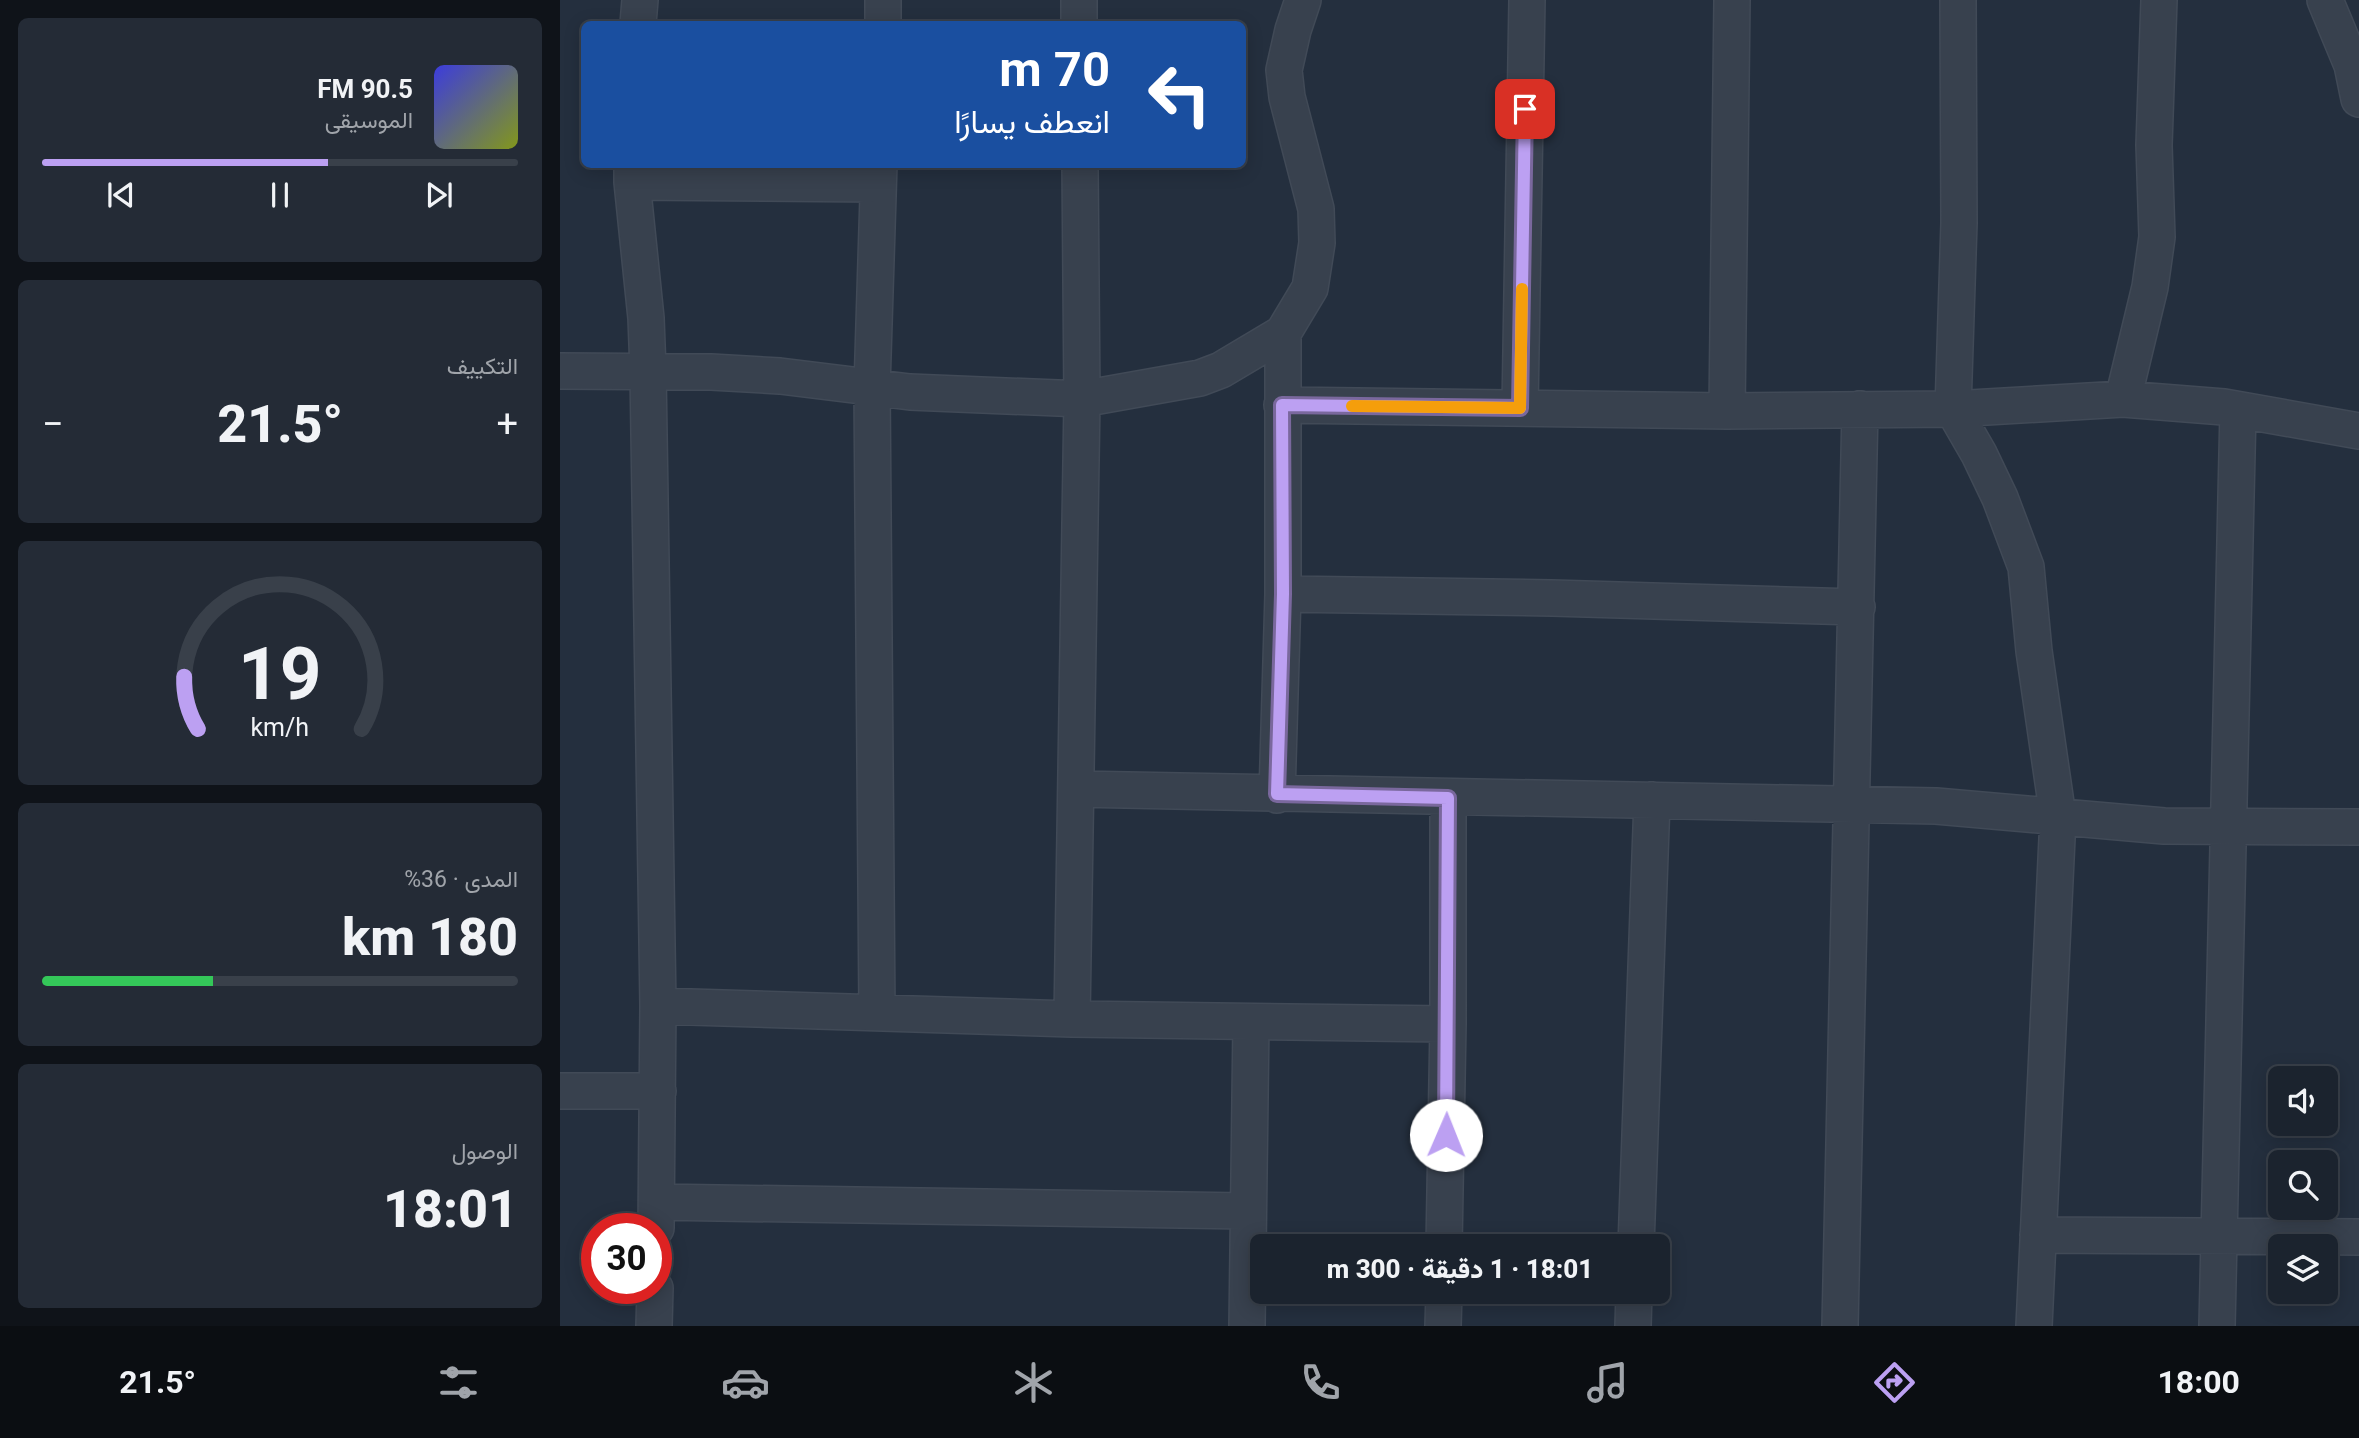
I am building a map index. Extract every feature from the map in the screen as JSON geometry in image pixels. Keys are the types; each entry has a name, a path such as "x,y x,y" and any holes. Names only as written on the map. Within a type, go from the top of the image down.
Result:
{"street":[{"path":"638,21 639,0"},
{"path":"883,21 884,0"},
{"path":"1079,0 1079,21"},
{"path":"560,371 780,376 910,392 1082,399 1199,378 1221,370 1283,332 1310,288 1317,243 1315,209 1287,97 1284,70 1303,0"},
{"path":"1520,408 1527,0"},
{"path":"1727,411 1732,0"},
{"path":"1958,0 1959,223 1953,409 2000,498 2025,567 2058,817 2034,1326"},
{"path":"2123,399 2150,287 2157,237 2154,145 2159,0"},
{"path":"2325,0 2352,65 2359,99"},
{"path":"1072,1018 1082,399 1080,168"},
{"path":"656,1213 658,1006 648,371 646,318 632,173 879,174 872,388 877,1011"},
{"path":"1277,794 1283,594 1283,332"},
{"path":"1282,405 1727,411 1953,409 2123,399 2238,410 2359,431"},
{"path":"1840,1326 1860,409"},
{"path":"2217,1326 2238,410"},
{"path":"1283,594 1857,607"},
{"path":"1076,789 1852,804 1936,807 2164,826 2359,827"},
{"path":"1444,1234 1448,798"},
{"path":"1636,1234 1652,800"},
{"path":"658,1006 1072,1018 1448,1024"},
{"path":"1247,1326 1251,1022"},
{"path":"560,1091 658,1091"},
{"path":"672,1215 1247,1211"},
{"path":"2039,1235 2359,1237"},
{"path":"654,1326 655,1304"},
{"path":"1443,1326 1444,1304"},
{"path":"1633,1326 1634,1304"}],"slow traffic":[{"path":"1352,406 1520,408 1522,289"}],"route":[{"path":"1446,1135 1448,798 1277,794 1283,594 1282,405 1520,408 1525,109"}]}
